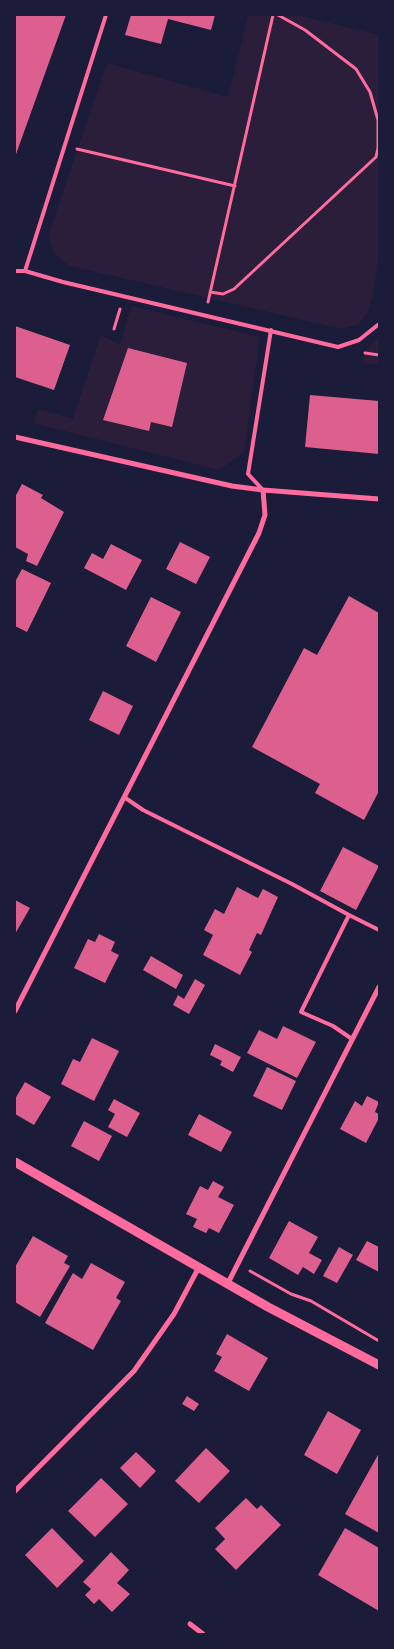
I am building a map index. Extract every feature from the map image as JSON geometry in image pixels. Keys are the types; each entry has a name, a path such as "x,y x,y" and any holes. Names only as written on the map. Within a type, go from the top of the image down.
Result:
{"street":[{"path":"15,437 232,486 379,499"},
{"path":"15,1011 259,533 265,515 263,490"},
{"path":"228,1283 379,987"},
{"path":"15,1162 268,1307 379,1365"},
{"path":"15,1491 134,1370 174,1314 199,1267"},
{"path":"190,1624 203,1634"}],"lane":[{"path":"24,271 106,15"},
{"path":"15,271 24,271 63,282 338,347 360,340 379,324"},
{"path":"263,490 248,474 271,330"},
{"path":"124,797 143,810 292,884 379,930"},
{"path":"349,915 301,1012 333,1026 352,1039"}],"path":[{"path":"205,315 273,15"},
{"path":"210,292 223,294 234,289 376,157 378,152 378,120 370,92 356,69 305,30 278,15"},
{"path":"64,146 235,186"},
{"path":"114,329 123,296"},
{"path":"238,1264 291,1294 311,1301 379,1341"}],"shaded area":[{"path":"248,15 298,15 379,35 379,250 373,295 368,312 359,324 342,329 70,266 61,260 51,244 49,233 107,63 228,97"},
{"path":"131,306 260,337 244,452 219,470 33,423 38,409 73,419 101,335 120,345"},
{"path":"379,337 379,365 363,363 364,352"}],"building":[{"path":"15,15 66,15 15,157"},
{"path":"131,15 215,15 211,30 168,19 161,44 125,35"},
{"path":"15,326 70,345 54,390 15,377"},
{"path":"128,348 187,363 172,427 151,422 149,431 103,420"},
{"path":"310,395 379,401 379,454 305,447"},
{"path":"22,484 43,495 41,498 64,512 37,566 26,561 28,554 15,547 15,497"},
{"path":"180,542 210,557 196,584 166,569"},
{"path":"111,544 142,560 126,590 84,568 92,553 103,559"},
{"path":"22,569 51,583 27,632 15,626 15,582"},
{"path":"349,596 379,613 379,791 364,820 315,793 320,784 252,747 304,648 317,655"},
{"path":"151,597 181,612 156,662 126,646"},
{"path":"103,691 133,706 119,735 89,720"},
{"path":"343,847 379,866 356,910 320,891"},
{"path":"237,887 258,898 263,889 278,897 261,935 257,933 249,950 252,952 240,975 203,955 213,935 204,930 215,909 224,914"},
{"path":"15,900 30,908 15,934"},
{"path":"99,934 115,942 111,951 119,955 105,983 74,968 88,939 95,942"},
{"path":"151,956 183,975 176,989 143,970"},
{"path":"195,979 205,985 189,1014 173,1005 178,995 184,999"},
{"path":"283,1026 316,1042 297,1078 247,1053 259,1030 277,1039"},
{"path":"92,1038 119,1051 94,1101 61,1084 73,1059 80,1062"},
{"path":"215,1044 241,1057 233,1072 220,1065 222,1061 210,1055"},
{"path":"267,1067 296,1081 282,1110 253,1096"},
{"path":"25,1082 51,1097 34,1125 15,1114 15,1099"},
{"path":"367,1096 379,1102 375,1112 379,1114 379,1118 366,1143 340,1129 355,1101 362,1106"},
{"path":"114,1099 140,1113 127,1137 108,1127 115,1114 108,1110"},
{"path":"199,1114 232,1132 221,1152 188,1135"},
{"path":"84,1121 112,1136 99,1161 71,1146"},
{"path":"213,1181 224,1187 218,1197 234,1205 219,1233 209,1228 206,1233 193,1227 197,1219 186,1214 200,1186 208,1190"},
{"path":"289,1221 318,1237 309,1253 322,1260 314,1274 303,1267 298,1275 269,1258"},
{"path":"33,1236 68,1256 64,1263 70,1266 40,1317 15,1302 15,1267"},
{"path":"367,1241 379,1247 379,1272 356,1260"},
{"path":"339,1247 353,1255 337,1283 323,1276"},
{"path":"91,1263 125,1282 116,1298 121,1301 93,1350 45,1323 73,1273 82,1279"},
{"path":"227,1334 268,1358 249,1391 214,1371 222,1357 216,1354"},
{"path":"187,1396 199,1404 194,1411 182,1404"},
{"path":"328,1411 361,1430 337,1474 304,1455"},
{"path":"206,1448 230,1471 199,1503 175,1481"},
{"path":"136,1452 156,1471 140,1488 120,1468"},
{"path":"379,1453 379,1533 345,1514"},
{"path":"101,1478 128,1504 95,1537 68,1511"},
{"path":"246,1498 257,1509 261,1505 281,1525 236,1570 215,1549 225,1539 215,1528"},
{"path":"52,1528 84,1561 57,1588 25,1555"},
{"path":"345,1528 379,1548 379,1611 318,1575"},
{"path":"111,1552 129,1570 117,1583 130,1594 112,1612 99,1599 94,1604 85,1595 91,1589 83,1582"}]}
